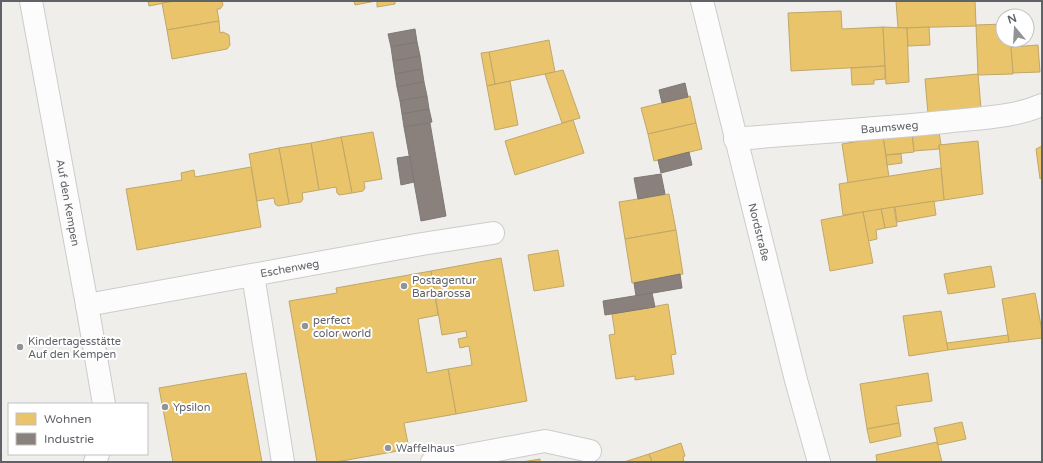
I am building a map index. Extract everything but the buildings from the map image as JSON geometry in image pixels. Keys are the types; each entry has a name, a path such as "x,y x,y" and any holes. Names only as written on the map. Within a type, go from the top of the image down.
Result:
{"street":[{"name":"Auf den Kempen","path":"31,1 104,403"},
{"name":"Nordstraße","path":"702,1 796,380 819,462"},
{"name":"Baumsweg","path":"735,139 1002,116 1024,112 1042,105"},
{"name":"Eschenweg","path":"87,305 493,233"},
{"path":"253,275 283,462"},
{"path":"432,462 545,441 590,451"}],"place":[{"name":"Postagentur Barbarossa","path":"404,286"},
{"name":"perfect color world","path":"305,326"},
{"name":"Kindertagesstätte Auf den Kempen","path":"20,347"},
{"name":"Ypsilon","path":"165,407"},
{"name":"Waffelhaus","path":"388,448"}]}
